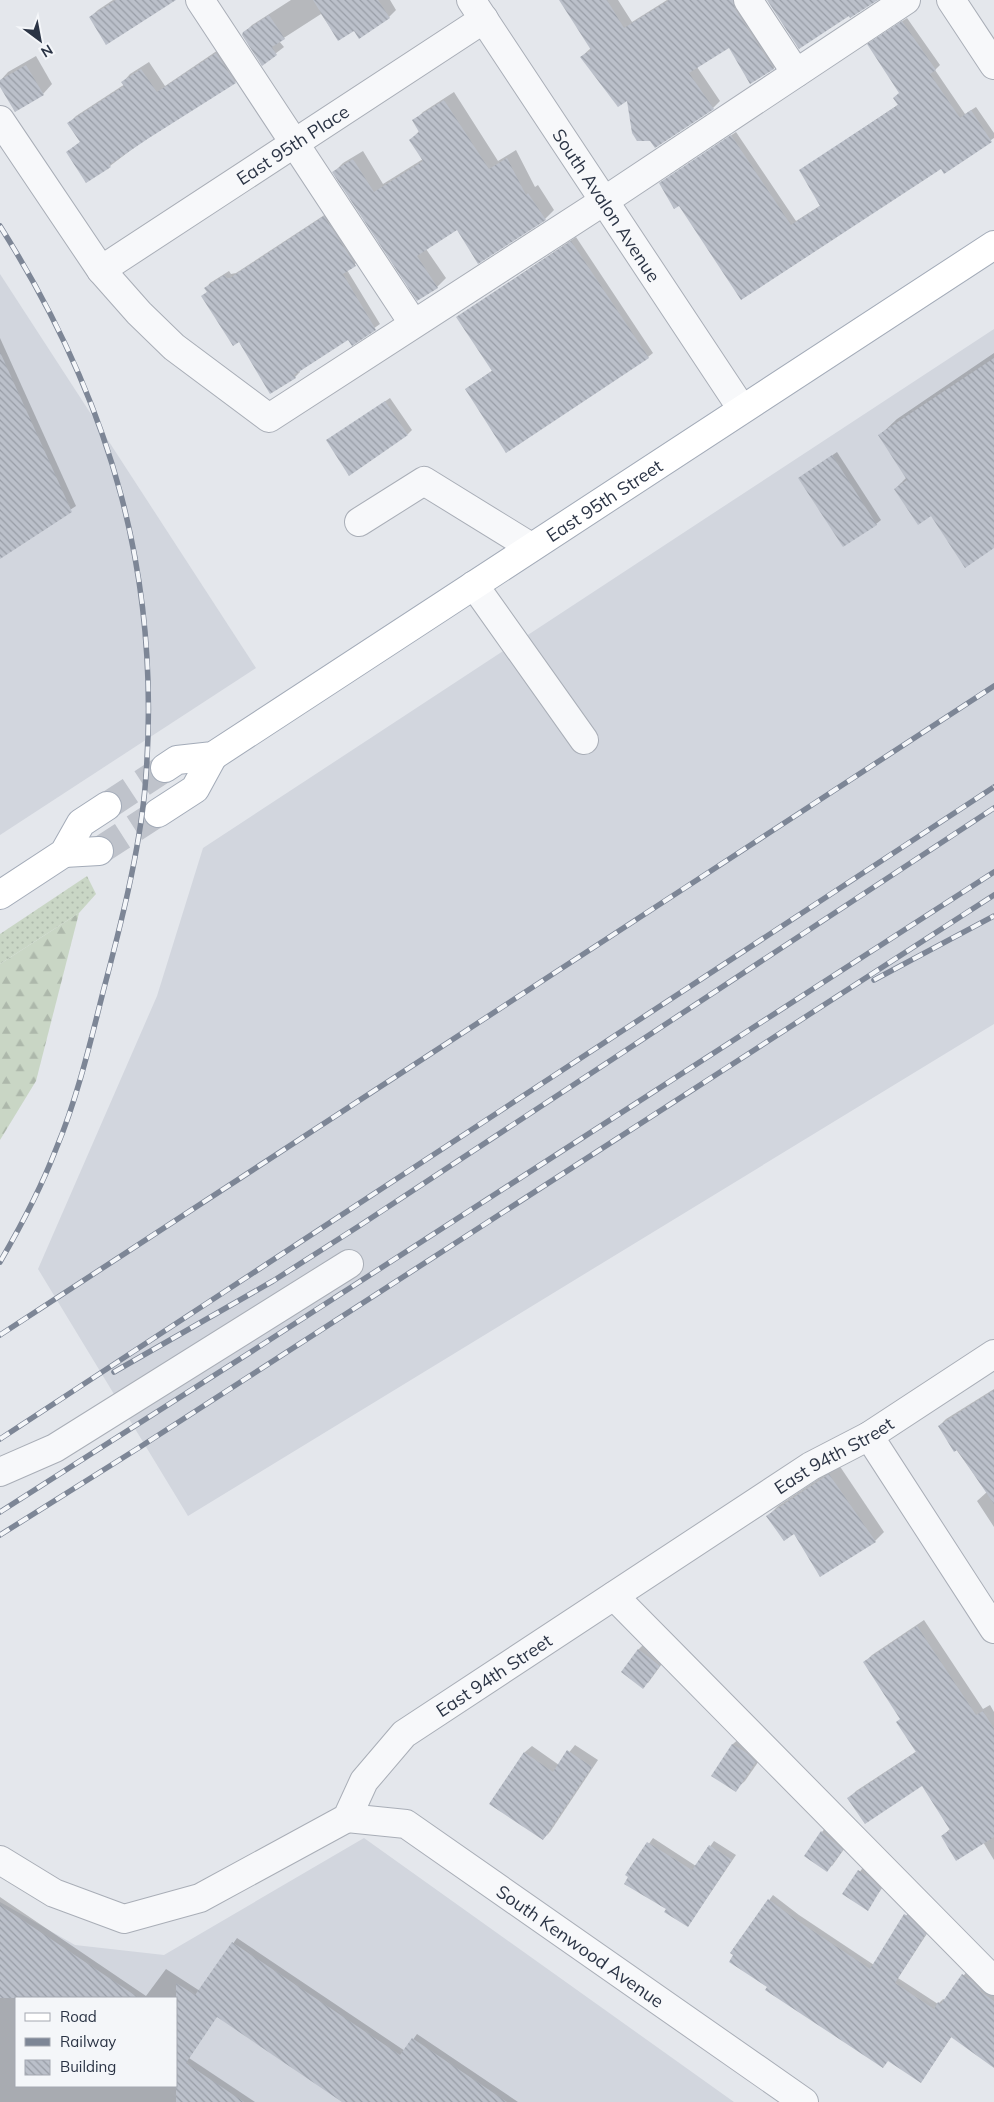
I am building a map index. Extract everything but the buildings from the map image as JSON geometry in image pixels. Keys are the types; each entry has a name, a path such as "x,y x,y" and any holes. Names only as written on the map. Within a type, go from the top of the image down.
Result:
{"main road":[{"name":"East 95th Street","path":"164,768 177,760 213,756 994,245"},
{"name":"East 95th Street","path":"158,813 195,789 213,756"},
{"path":"0,895 64,853 81,823 107,806"},
{"path":"64,853 99,851"}],"street":[{"path":"200,0 413,323"},
{"path":"748,0 796,73"},
{"path":"0,120 101,270 138,313 174,347 269,418 604,201 906,0"},
{"path":"951,0 986,37 994,66"},
{"name":"East 95th Place","path":"101,270 294,144 478,9"},
{"name":"South Avalon Avenue","path":"478,9 742,409"},
{"path":"360,522 424,481 531,547"},
{"path":"474,585 584,740"},
{"path":"0,1472 55,1448 349,1264"},
{"name":"East 94th Street","path":"346,1818 364,1781 404,1734 811,1466 869,1436 994,1354"},
{"path":"869,1436 994,1629"},
{"path":"614,1596 994,1981"},
{"path":"0,1860 54,1893 124,1919 200,1898 346,1818"},
{"name":"South Kenwood Avenue","path":"346,1818 406,1824 804,2102"}],"shaded area":[{"path":"0,274 256,668 0,835"},
{"path":"994,329 994,1024 188,1516 38,1269 157,996 203,848"},
{"path":"364,1838 734,2102 0,2102 0,1902 75,1945 164,1955"}],"green space":[{"path":"87,876 96,894 79,913 0,964 0,934"},
{"path":"79,913 36,1081 0,1140 0,964"}],"tunnel":[{"path":"107,806 165,768"},
{"path":"99,851 158,813"}],"railway":[{"path":"0,226 39,292 72,359 99,426 121,495 136,565 146,637 148,711 145,788 134,865 88,1051 64,1130 50,1164 16,1235 0,1262"},
{"path":"0,1335 994,686"},
{"path":"0,1439 994,787"},
{"path":"114,1372 273,1281 359,1226 994,808"},
{"path":"0,1512 994,872"},
{"path":"0,1535 140,1447 994,895"},
{"path":"874,980 994,916"}]}
